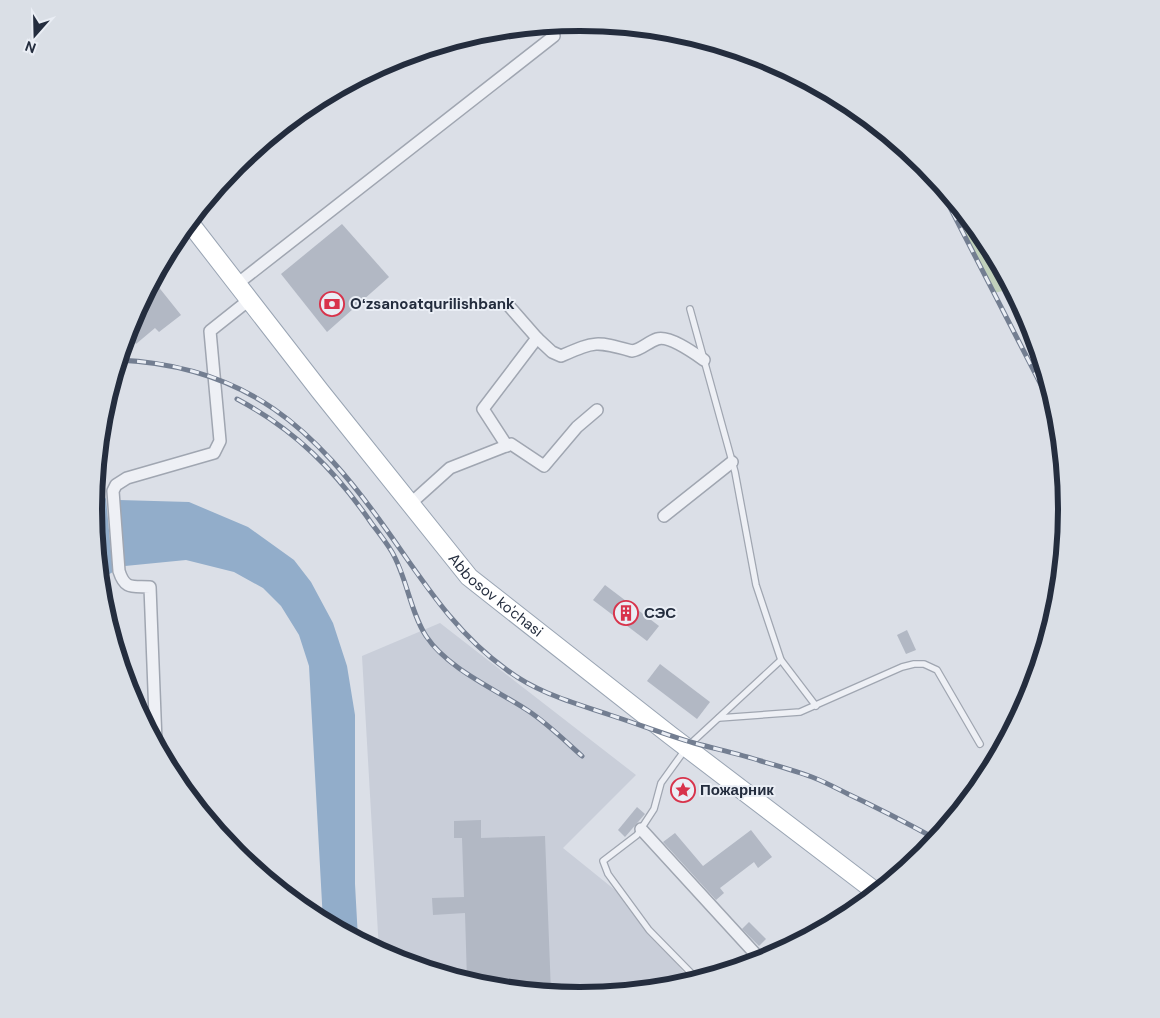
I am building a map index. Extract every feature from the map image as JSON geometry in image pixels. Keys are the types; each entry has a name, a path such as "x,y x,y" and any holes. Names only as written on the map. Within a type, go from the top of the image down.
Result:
{"main road":[{"name":"Abbosov ko'chasi","path":"194,228 469,577 871,888"}],"street":[{"path":"237,284 553,32"},
{"path":"155,727 150,587 129,586 122,581 119,571 113,491 116,485 127,478 214,453 220,441 210,330 249,300"},
{"path":"509,306 537,338 552,352 561,356 590,343 598,342 632,352 657,339 663,338 682,346 704,360"},
{"path":"507,446 483,410 537,338"},
{"path":"410,504 450,468 511,444 544,466 577,427 597,410"},
{"path":"664,516 732,462"},
{"path":"641,829 755,953"}],"lane":[{"path":"690,309 732,462 756,585 781,660 816,706"},
{"path":"692,973 649,930 608,874 603,861 637,835 654,809 661,783 687,747 781,660"},
{"path":"719,718 800,712 902,667 924,664 937,670 980,744"}],"shaded area":[{"path":"440,623 636,775 563,848 620,894 686,975 642,983 611,986 549,986 518,983 456,970 426,961 378,941 362,656"}],"green space":[{"path":"952,209 994,270 1004,291 994,293"}],"water":[{"path":"103,493 106,499 113,572 107,575 103,540"},
{"path":"119,500 189,502 248,527 294,560 311,582 333,623 347,666 355,715 355,884 358,931 322,911 309,666 299,635 281,606 263,588 234,572 186,560 125,566"}],"building":[{"name":"Oʻzsanoatqurilishbank","path":"342,224 389,277 327,332 281,274"},
{"path":"158,286 181,315 159,332 155,328 136,344 133,341"},
{"name":"СЭС","path":"605,585 659,626 647,641 593,600"},
{"path":"907,630 916,650 906,654 897,635"},
{"path":"660,664 710,702 697,719 647,681"},
{"path":"637,807 645,814 625,837 618,830"},
{"path":"481,820 481,838 545,836 551,986 518,983 467,973 465,913 433,915 432,898 464,897 462,838 454,838 454,821"},
{"path":"751,830 772,857 758,868 754,862 720,888 724,893 716,900 663,842 675,833 703,866"},
{"path":"749,922 766,939 759,946 742,929"}],"railway":[{"path":"950,207 1041,385"},
{"path":"126,361 165,365 205,375 241,390 274,409 304,433 332,461 359,493 440,605 488,655 519,678 557,697 662,733 753,758 812,777 929,835"},
{"path":"237,399 258,411 295,438 328,469 358,504 392,552 421,626 435,648 473,678 534,715 582,756"}],"place":[{"name":"Oʻzsanoatqurilishbank","path":"332,304"},
{"name":"СЭС","path":"626,613"},
{"name":"Пожарник","path":"683,790"}]}
